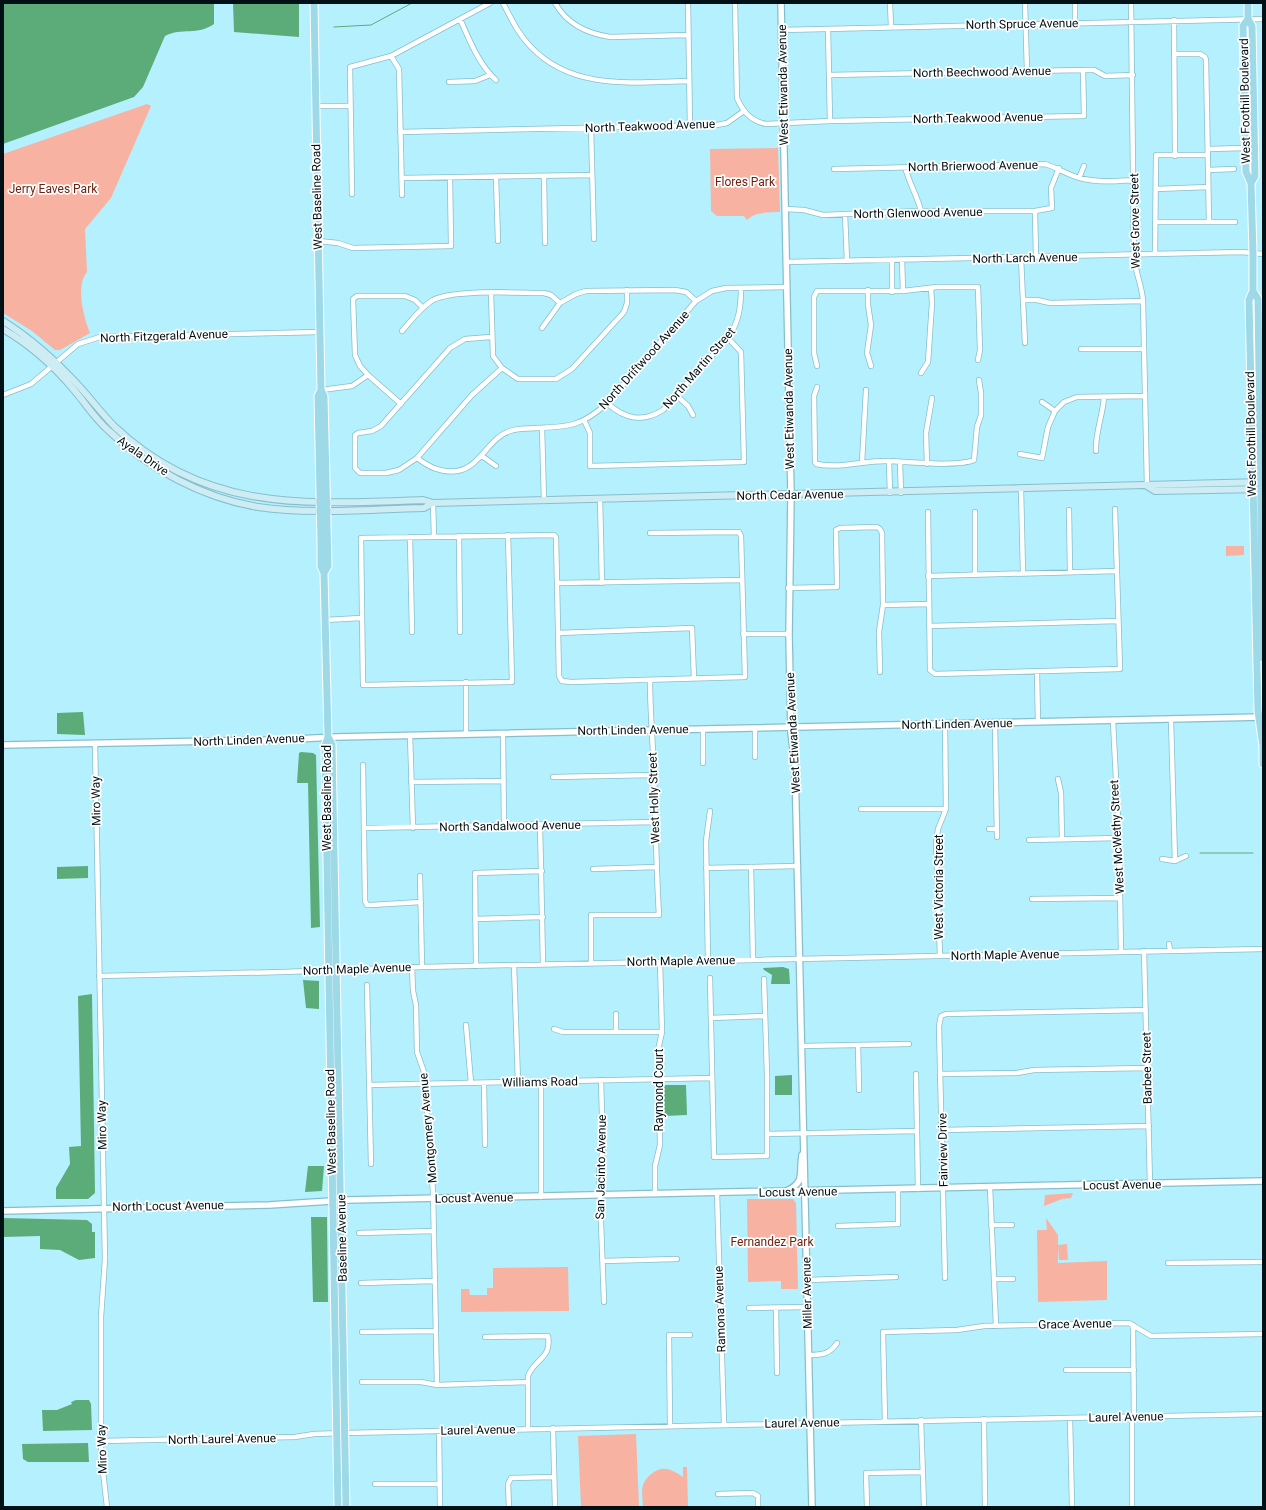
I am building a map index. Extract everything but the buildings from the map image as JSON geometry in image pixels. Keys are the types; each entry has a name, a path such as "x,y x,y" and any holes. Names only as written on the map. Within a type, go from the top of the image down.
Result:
{"main road":[{"name":"West Baseline Road","path":"314,3 321,390 318,396 324,502 321,566 324,573 328,737 325,746 328,970 333,1201 341,1433 338,1507"},
{"name":"West Foothill Boulevard","path":"1248,3 1248,19 1252,26 1255,168 1255,176 1251,183"},
{"name":"West Foothill Boulevard","path":"1248,19 1243,26 1246,172 1251,183 1253,254 1253,291 1249,300 1252,486 1263,746"},
{"name":"West Foothill Boulevard","path":"1253,291 1258,299 1262,486 1263,658"},
{"path":"1249,308 1253,310 1255,345 1259,351"},
{"name":"Ayala Drive","path":"3,321 28,338 115,426 141,450 169,468 204,483 242,495 287,501 324,502"},
{"name":"Ayala Drive","path":"3,329 54,364 109,431 146,461 165,472 223,499 270,508 324,510"},
{"path":"1250,370 1255,376 1255,398 1260,408"},
{"name":"North Cedar Avenue","path":"324,510 424,508 433,504 600,499 900,493 1190,484 1262,486"},
{"path":"1168,490 1173,488 1189,487 1190,484"},
{"name":"North Cedar Avenue","path":"1147,486 1155,491 1252,486"},
{"name":"North Cedar Avenue","path":"324,502 423,500 433,504"},
{"name":"West Foothill Boulevard","path":"1263,735 1263,764"},
{"name":"West Baseline Road","path":"328,737 332,744 336,969"},
{"name":"Baseline Avenue","path":"336,969 341,1201 341,1433 346,1507"}],"street":[{"path":"352,194 350,67 391,56 490,3"},
{"path":"503,3 515,26 530,47 556,67 569,73 595,81 608,82 689,81"},
{"path":"555,3 560,11 572,23 587,32 610,37 688,36"},
{"path":"688,3 690,126"},
{"path":"735,3 736,89 737,98 744,111"},
{"name":"West Etiwanda Avenue","path":"781,3 791,495 788,588 791,727 795,765 800,958"},
{"path":"890,3 890,27"},
{"path":"1025,3 1027,71"},
{"path":"1075,3 1075,24"},
{"name":"West Grove Street","path":"1132,3 1134,256 1135,272 1142,288 1143,301 1147,486"},
{"path":"460,19 490,75 496,80"},
{"name":"North Spruce Avenue","path":"782,30 1263,19"},
{"path":"1174,20 1175,156"},
{"path":"828,28 830,121"},
{"path":"1174,54 1200,54 1205,57 1208,149 1208,221"},
{"path":"391,56 398,69 402,195"},
{"name":"North Teakwood Avenue","path":"400,132 717,126 727,123 744,111 758,122 766,124 830,121 1084,116 1083,70"},
{"name":"North Beechwood Avenue","path":"829,76 1083,70 1094,70 1105,76 1133,75"},
{"path":"449,82 475,81 490,75"},
{"path":"316,106 350,106"},
{"path":"590,128 594,239"},
{"path":"1208,149 1246,148"},
{"path":"1155,254 1156,155 1208,155"},
{"name":"North Brierwood Avenue","path":"834,169 1045,164 1059,168 1079,178 1095,181 1134,180"},
{"path":"1079,178 1084,166"},
{"path":"905,167 909,184 918,197 921,211"},
{"name":"North Glenwood Avenue","path":"785,209 804,210 823,215 921,211 1035,211 1052,208 1051,188 1059,168"},
{"path":"1208,170 1234,169"},
{"path":"402,178 592,175"},
{"path":"544,176 545,243"},
{"path":"496,177 498,241"},
{"path":"318,241 338,242 354,248 451,246 450,178"},
{"path":"1156,189 1208,187"},
{"path":"1035,211 1036,257"},
{"path":"845,214 847,261"},
{"path":"1155,222 1235,222"},
{"name":"North Larch Avenue","path":"786,262 1134,256 1155,254 1242,252 1263,254"},
{"path":"1021,258 1024,300 1024,343"},
{"path":"892,260 892,292"},
{"path":"902,260 903,292"},
{"path":"741,288 787,287"},
{"path":"817,366 814,353 815,293 820,290 903,292 930,288 978,287 980,350 978,360"},
{"name":"North Driftwood Avenue","path":"417,458 436,470 452,471 469,466 482,456 499,438 508,432 518,429 569,426 584,420 598,412 607,403 696,301 712,291 726,288 741,288"},
{"name":"North Martin Street","path":"607,403 621,415 643,418 655,415 664,410 728,338 735,327 739,316 741,288"},
{"path":"921,373 928,362 932,303 930,288"},
{"path":"491,293 491,337 493,356 502,368 518,379 556,379 572,370 624,312 627,303 627,290"},
{"path":"542,328 560,303 576,294 586,292 675,290 686,292 696,301"},
{"path":"868,290 868,306 871,325 867,353 871,366"},
{"path":"402,330 423,308 433,300 452,295 544,293 551,295 560,303"},
{"path":"401,404 360,366 353,348 353,299 357,296 405,296 415,300 423,308"},
{"path":"1024,300 1037,300 1050,303 1143,301"},
{"name":"North Fitzgerald Avenue","path":"3,395 31,384 78,344 91,339 106,336 320,332"},
{"path":"491,337 465,339 450,348 381,426 372,431 358,433 356,435 355,468 357,471 386,472 399,470 417,458 472,395 502,368"},
{"path":"584,420 590,433 590,466 744,462 741,352 728,338"},
{"path":"1081,349 1144,349"},
{"path":"321,390 352,386 368,375"},
{"path":"817,387 814,396 816,464 838,466 889,461 927,464 974,460 981,415 981,393 979,380"},
{"path":"862,463 866,390"},
{"path":"677,396 688,406 693,415"},
{"path":"1020,454 1042,458 1048,426 1055,411 1064,402 1077,397 1145,396"},
{"path":"1096,451 1096,442 1104,397"},
{"path":"927,464 926,433 932,398"},
{"path":"1042,402 1055,411"},
{"path":"542,428 544,501"},
{"path":"482,456 496,466"},
{"path":"889,461 890,493"},
{"path":"900,463 900,493"},
{"path":"1021,489 1023,573"},
{"path":"600,499 602,583"},
{"path":"433,504 434,536"},
{"path":"928,512 930,670 932,673 1037,672 1120,669 1115,509"},
{"path":"1069,510 1070,572"},
{"path":"975,512 975,575"},
{"path":"788,588 837,587 836,530 877,527 880,529 882,533 883,605 879,632 880,672"},
{"path":"508,535 512,682 363,685 361,538 434,536 508,535 554,535 556,537 559,676 562,681 745,678 741,536 739,532 650,533"},
{"path":"459,536 460,632"},
{"path":"410,537 412,632"},
{"path":"928,576 1117,571"},
{"path":"557,583 742,580"},
{"path":"883,605 929,604"},
{"path":"325,620 361,618"},
{"path":"929,626 1118,621"},
{"path":"558,633 692,628 694,679"},
{"path":"743,634 789,634"},
{"path":"1037,672 1038,722"},
{"name":"West Holly Street","path":"591,963 591,915 659,915 656,867 654,775 650,730 650,680"},
{"path":"466,682 466,734"},
{"name":"North Linden Avenue","path":"3,745 253,741 410,735 995,724 1261,717"},
{"path":"1171,720 1175,861"},
{"name":"West McWethy Street","path":"1113,721 1119,838 1121,952"},
{"name":"West Victoria Street","path":"940,956 936,842 938,829 946,809 945,724"},
{"path":"995,724 997,837"},
{"path":"755,728 755,757"},
{"path":"703,729 703,763"},
{"path":"503,733 504,826"},
{"path":"410,735 413,828"},
{"name":"Miro Way","path":"95,743 105,1259 101,1317 101,1441 107,1507"},
{"path":"363,765 366,903 371,905 421,902"},
{"path":"553,777 654,775"},
{"path":"1058,779 1061,792 1062,839"},
{"path":"411,782 504,781"},
{"path":"861,809 946,809"},
{"path":"708,960 706,841 710,811"},
{"name":"North Sandalwood Avenue","path":"364,828 655,822"},
{"path":"540,825 543,964"},
{"path":"989,830 997,829"},
{"path":"1029,840 1119,838"},
{"path":"1162,859 1175,861 1186,856"},
{"path":"706,868 798,866"},
{"path":"592,869 656,867"},
{"path":"751,867 753,960"},
{"path":"476,966 475,873 542,872"},
{"path":"420,876 422,967"},
{"path":"1032,899 1120,898"},
{"path":"475,919 543,917"},
{"path":"1170,944 1170,951"},
{"path":"1151,945 1152,951"},
{"name":"North Maple Avenue","path":"99,976 708,960 1263,949"},
{"name":"Barbee Street","path":"1144,952 1150,1184"},
{"name":"Miller Avenue","path":"800,958 812,1507"},
{"name":"Raymond Court","path":"655,1194 654,1166 660,1145 658,1050 662,1032 660,962"},
{"path":"514,965 518,1082"},
{"name":"Montgomery Avenue","path":"412,967 413,991 416,1005 418,1052 424,1072 433,1199 437,1385"},
{"path":"710,978 714,1157 767,1156 767,1054 764,1016 764,979"},
{"path":"367,985 371,1164"},
{"name":"Fairview Drive","path":"945,1278 941,1016 946,1014 1146,1010"},
{"path":"616,1014 616,1032"},
{"path":"711,1018 764,1016"},
{"path":"466,1025 471,1083"},
{"path":"554,1030 563,1032 662,1032"},
{"path":"802,1046 909,1044"},
{"path":"858,1045 859,1090"},
{"path":"941,1074 1018,1073 1034,1070 1147,1068"},
{"path":"916,1074 918,1189"},
{"name":"Williams Road","path":"369,1085 712,1078"},
{"name":"San Jacinto Avenue","path":"601,1080 603,1149 598,1169 604,1302"},
{"path":"541,1082 541,1197"},
{"path":"484,1083 485,1145"},
{"path":"942,1130 1149,1126"},
{"path":"767,1134 918,1131"},
{"path":"783,1192 794,1187 800,1182 800,1162 804,1145"},
{"name":"Locust Avenue","path":"333,1201 1263,1182"},
{"path":"990,1187 996,1326"},
{"path":"838,1226 898,1224 898,1190"},
{"name":"Ramona Avenue","path":"717,1193 724,1424"},
{"name":"North Locust Avenue","path":"3,1210 263,1205 333,1201"},
{"path":"991,1225 1012,1225"},
{"path":"359,1233 434,1232"},
{"path":"603,1261 676,1259"},
{"path":"1168,1263 1263,1262"},
{"path":"807,1280 896,1277"},
{"path":"994,1279 1013,1279"},
{"path":"361,1283 435,1281"},
{"path":"749,1308 807,1308"},
{"path":"776,1308 777,1373"},
{"path":"1133,1325 1141,1332 1151,1336 1263,1334"},
{"path":"1132,1507 1134,1370 1133,1325"},
{"name":"Grace Avenue","path":"885,1421 883,1332 957,1330 996,1326 1133,1325"},
{"path":"362,1332 436,1331"},
{"path":"670,1425 668,1335 690,1335"},
{"path":"486,1337 548,1336 549,1343 547,1352 540,1361 530,1369 527,1382 528,1429"},
{"path":"809,1355 826,1353 832,1350 837,1342"},
{"path":"1066,1370 1134,1370"},
{"path":"362,1382 421,1382 437,1385 527,1382"},
{"name":"Laurel Avenue","path":"341,1433 810,1422 1263,1414"},
{"path":"1070,1418 1072,1507"},
{"path":"984,1419 985,1507"},
{"path":"921,1420 924,1507"},
{"path":"553,1428 554,1507"},
{"path":"439,1431 440,1507"},
{"name":"North Laurel Avenue","path":"101,1441 295,1437 314,1434 341,1433"},
{"path":"867,1507 866,1473 923,1472"},
{"path":"510,1507 509,1480 513,1478 554,1477"},
{"path":"375,1484 440,1484"},
{"path":"718,1494 753,1493 758,1496 758,1507"}],"green space":[{"name":"Jerry Eaves Park","path":"147,104 151,106 111,198 85,229 87,272 83,278 81,293 83,311 90,333 60,350 55,350 32,331 3,313 3,154"},
{"name":"Flores Park","path":"778,148 780,212 758,214 747,220 744,216 717,216 711,211 710,149"},
{"path":"1226,546 1244,546 1244,555 1226,556"},
{"path":"1073,1193 1071,1198 1062,1199 1044,1206 1045,1195"},
{"name":"Fernandez Park","path":"747,1199 793,1199 796,1203 798,1289 781,1289 781,1281 748,1282"},
{"path":"1046,1218 1058,1235 1058,1245 1067,1244 1068,1260 1059,1260 1058,1246 1058,1263 1107,1261 1107,1300 1038,1302 1037,1230 1047,1230"},
{"path":"568,1267 569,1311 461,1312 461,1289 469,1289 470,1295 487,1295 487,1288 493,1288 493,1268"},
{"path":"636,1434 639,1507 581,1507 578,1436"},
{"path":"683,1467 687,1467 688,1507 643,1507 642,1487 650,1475 659,1470 667,1469 683,1477"}],"shaded area":[{"path":"3,3 214,3 214,24 202,30 177,32 165,36 143,87 134,97 3,144"},
{"path":"233,3 299,3 299,37 234,32"},
{"path":"83,712 85,735 57,734 57,713"},
{"path":"299,753 313,753 316,755 320,927 311,928 308,783 297,783"},
{"path":"88,866 88,878 57,879 57,867"},
{"path":"783,967 789,969 790,984 771,984 772,975 763,968"},
{"path":"303,980 319,981 319,1009 306,1008"},
{"path":"92,994 95,1193 88,1199 56,1199 56,1188 70,1164 69,1147 81,1146 78,996"},
{"path":"792,1075 792,1095 775,1095 775,1076"},
{"path":"665,1085 686,1085 687,1115 664,1116 663,1090"},
{"path":"308,1166 324,1166 322,1191 305,1192"},
{"path":"311,1217 327,1217 328,1302 313,1302"},
{"path":"3,1218 87,1220 92,1224 92,1232 95,1232 95,1258 79,1260 60,1250 40,1249 40,1236 3,1237"},
{"path":"76,1400 89,1400 91,1404 92,1430 43,1431 42,1410 57,1410 72,1404 71,1402"},
{"path":"88,1443 89,1462 28,1462 23,1459 22,1444"}],"waterway":[{"path":"334,27 371,25 412,3"},
{"path":"1200,853 1253,853"}]}
